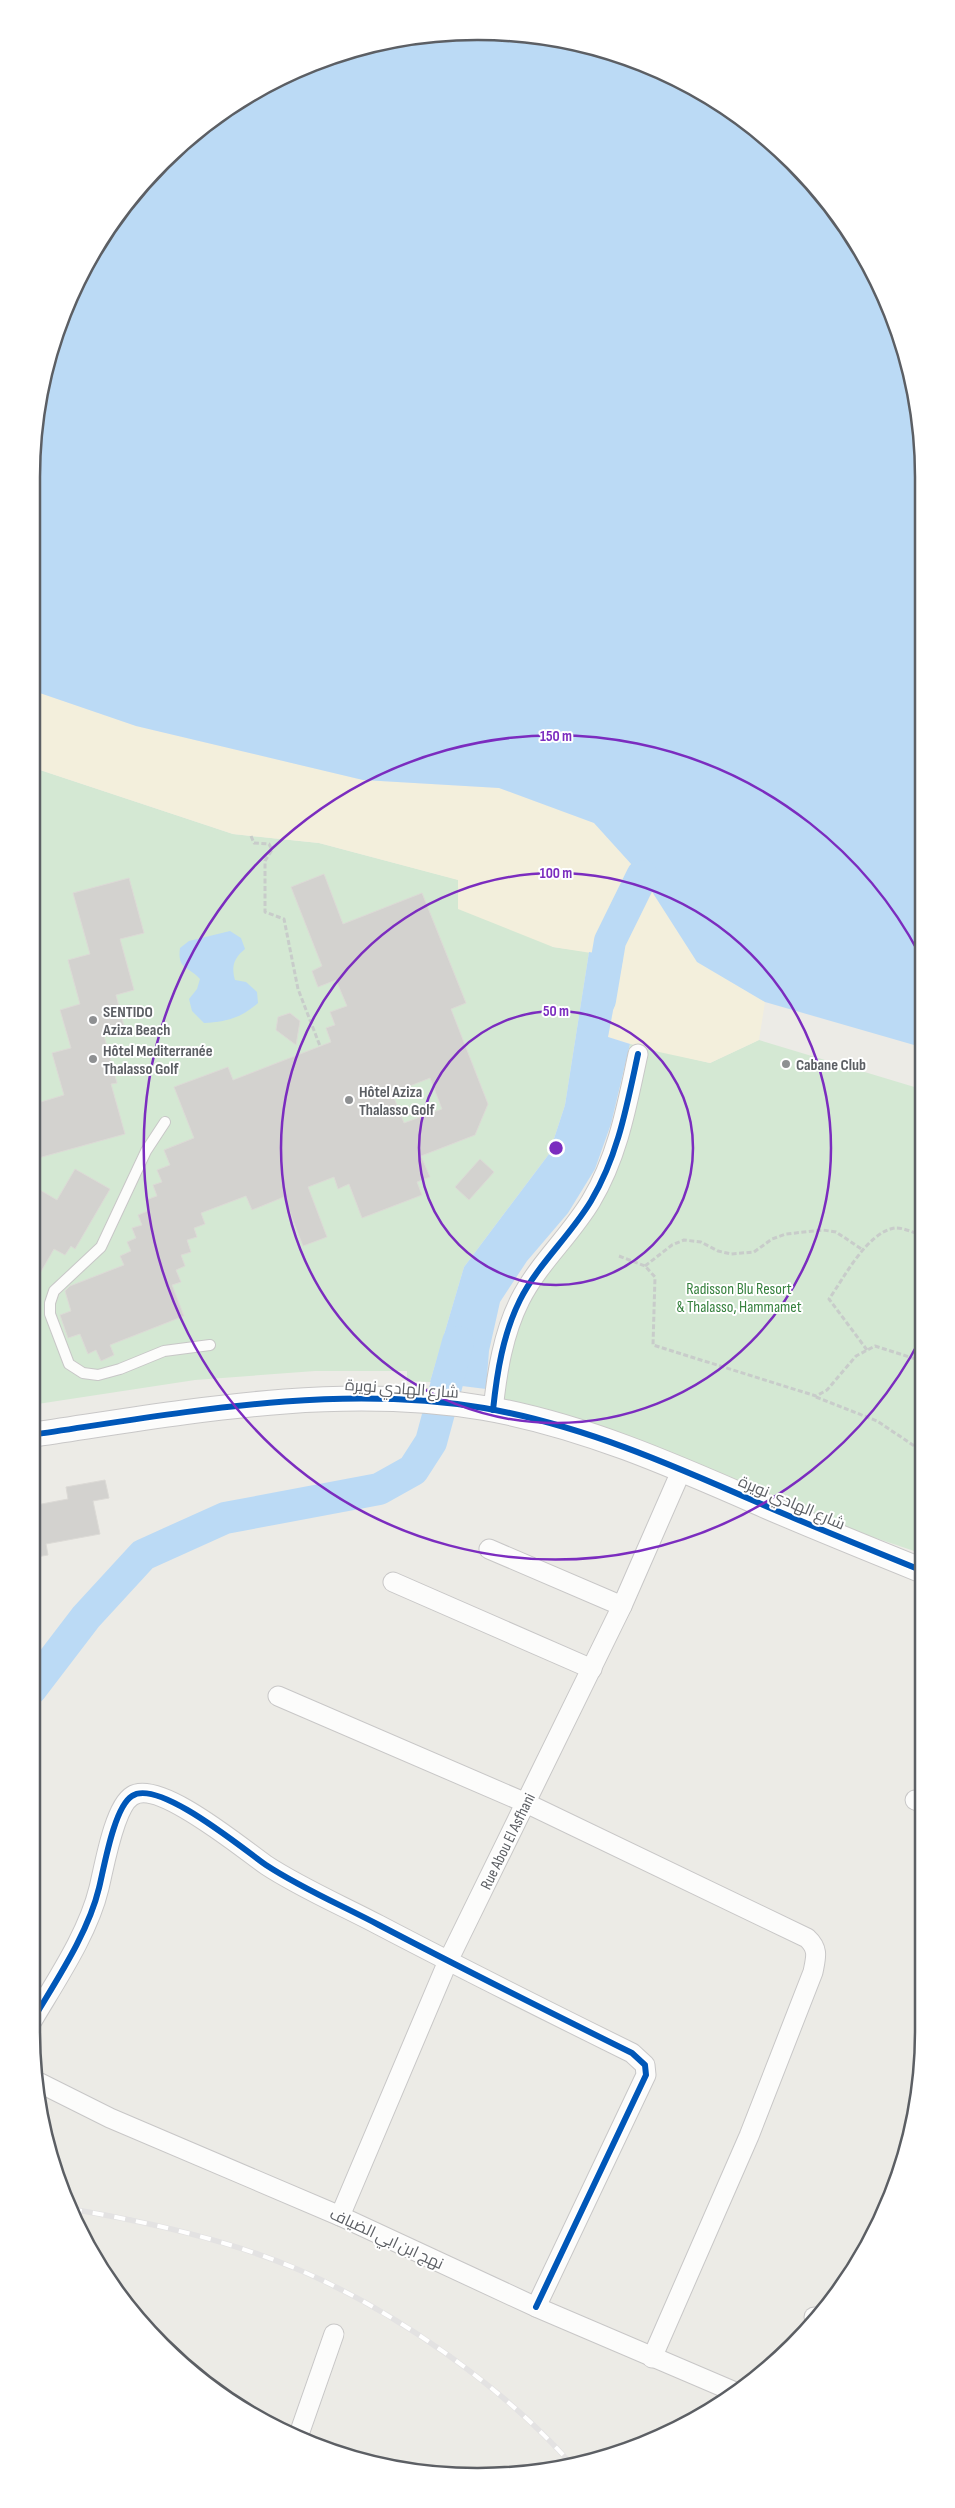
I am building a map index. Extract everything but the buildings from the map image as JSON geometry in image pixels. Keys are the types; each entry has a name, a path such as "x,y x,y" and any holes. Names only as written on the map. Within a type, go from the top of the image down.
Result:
{"street":[{"path":"487,1409 510,1322 520,1298 590,1202 600,1184 616,1146 638,1054"},
{"name":"شارع الهادي نويرة","path":"40,1433 199,1410 331,1398 394,1400 487,1409 577,1430 682,1469 915,1568"},
{"name":"Rue Abou El Asfhani","path":"340,2216 448,1961 622,1606 682,1469"},
{"path":"488,1549 622,1606"},
{"path":"393,1582 592,1669"},
{"path":"278,1696 526,1803 807,1938 815,1945 817,1951 813,1972 749,2136 652,2358"},
{"path":"40,2006 85,1923 99,1889 105,1853 124,1806 130,1796 140,1792 160,1796 179,1805 278,1873 632,2053 645,2065 646,2075 641,2090 536,2307"},
{"name":"نهج ابن ابي الضياف","path":"44,2085 110,2118 340,2216 536,2307 728,2389"},
{"path":"300,2431 334,2334"}],"lane":[{"path":"165,1122 146,1151 101,1247 54,1291 50,1303 50,1314 69,1364 83,1373 98,1375 120,1369 164,1352 210,1345"}],"path":[{"path":"252,836 254,843 269,844 272,850 265,861 265,912 284,919 298,989 320,1046"},
{"path":"867,1350 829,1299 864,1250 875,1238 896,1228 915,1232"},
{"path":"645,1266 672,1245 684,1240 701,1242 718,1251 731,1254 754,1252 772,1239 786,1234 823,1230 836,1232 864,1250"},
{"path":"618,1256 645,1266 655,1277 653,1345 816,1396 877,1421 915,1446"},
{"path":"816,1396 827,1390 856,1356 875,1346 915,1359"}],"green space":[{"name":"Hôtel Aziza Thalasso Golf","path":"40,770 233,834 319,843 459,880 553,947 589,952 565,1105 549,1154 464,1267 430,1382 407,1381 407,1371 315,1371 195,1380 40,1404"},
{"name":"Radisson Blu Resort & Thalasso, Hammamet","path":"759,1040 915,1087 915,1551 497,1410 498,1353 602,1173 630,1044 710,1063"}],"sand":[{"path":"40,693 136,726 363,780 499,788 594,823 642,876 697,962 765,1002 759,1040 710,1063 659,1052 608,1037 623,958 553,947 458,909 458,880 319,843 233,834 40,770"}],"water":[{"path":"478,40 535,44 563,48 618,63 671,85 696,99 744,130 766,149 787,168 825,211 856,259 882,310 900,364 911,420 915,478 915,1045 765,1002 697,962 642,876 594,823 499,788 363,780 136,726 40,693 40,478 44,420 48,392 63,337 85,284 99,259 130,211 149,189 168,168 211,130 234,114 284,85 310,73 364,55 392,48 449,41"},
{"path":"230,931 241,938 245,949 234,963 235,980 246,982 257,992 258,1003 233,1018 219,1022 204,1023 192,1011 189,999 197,989 200,979 182,964 180,948 189,941"},
{"path":"589,952 623,958 608,1037 630,1044 611,1124 595,1169 568,1213 527,1261 500,1302 489,1351 486,1389 430,1382 464,1267 549,1154 565,1105"}],"waterway":[{"path":"600,1000 610,941 642,876"},
{"path":"40,1677 86,1617 143,1555 225,1518 379,1489 413,1470 431,1442 458,1342"}],"railway":[{"path":"79,2210 157,2226 214,2240 270,2258 334,2286 371,2306 446,2353 514,2408 566,2459"}],"cycle path":[{"path":"493,1410 505,1340 514,1313 527,1287 583,1214 600,1184 615,1148 638,1054"},
{"path":"40,1434 200,1410 314,1400 371,1399 427,1401 484,1408 521,1415 557,1425 629,1449 915,1568"},
{"path":"40,2008 70,1957 87,1923 94,1905 120,1812 132,1796 144,1793 161,1797 180,1806 220,1831 266,1865 307,1889 632,2053 645,2065 646,2075 536,2307"}],"place":[{"name":"SENTIDO Aziza Beach","path":"93,1020"},
{"name":"Hôtel Mediterranée Thalasso Golf","path":"93,1059"},
{"name":"Cabane Club","path":"786,1064"},
{"name":"Hôtel Aziza Thalasso Golf","path":"349,1100"}]}
